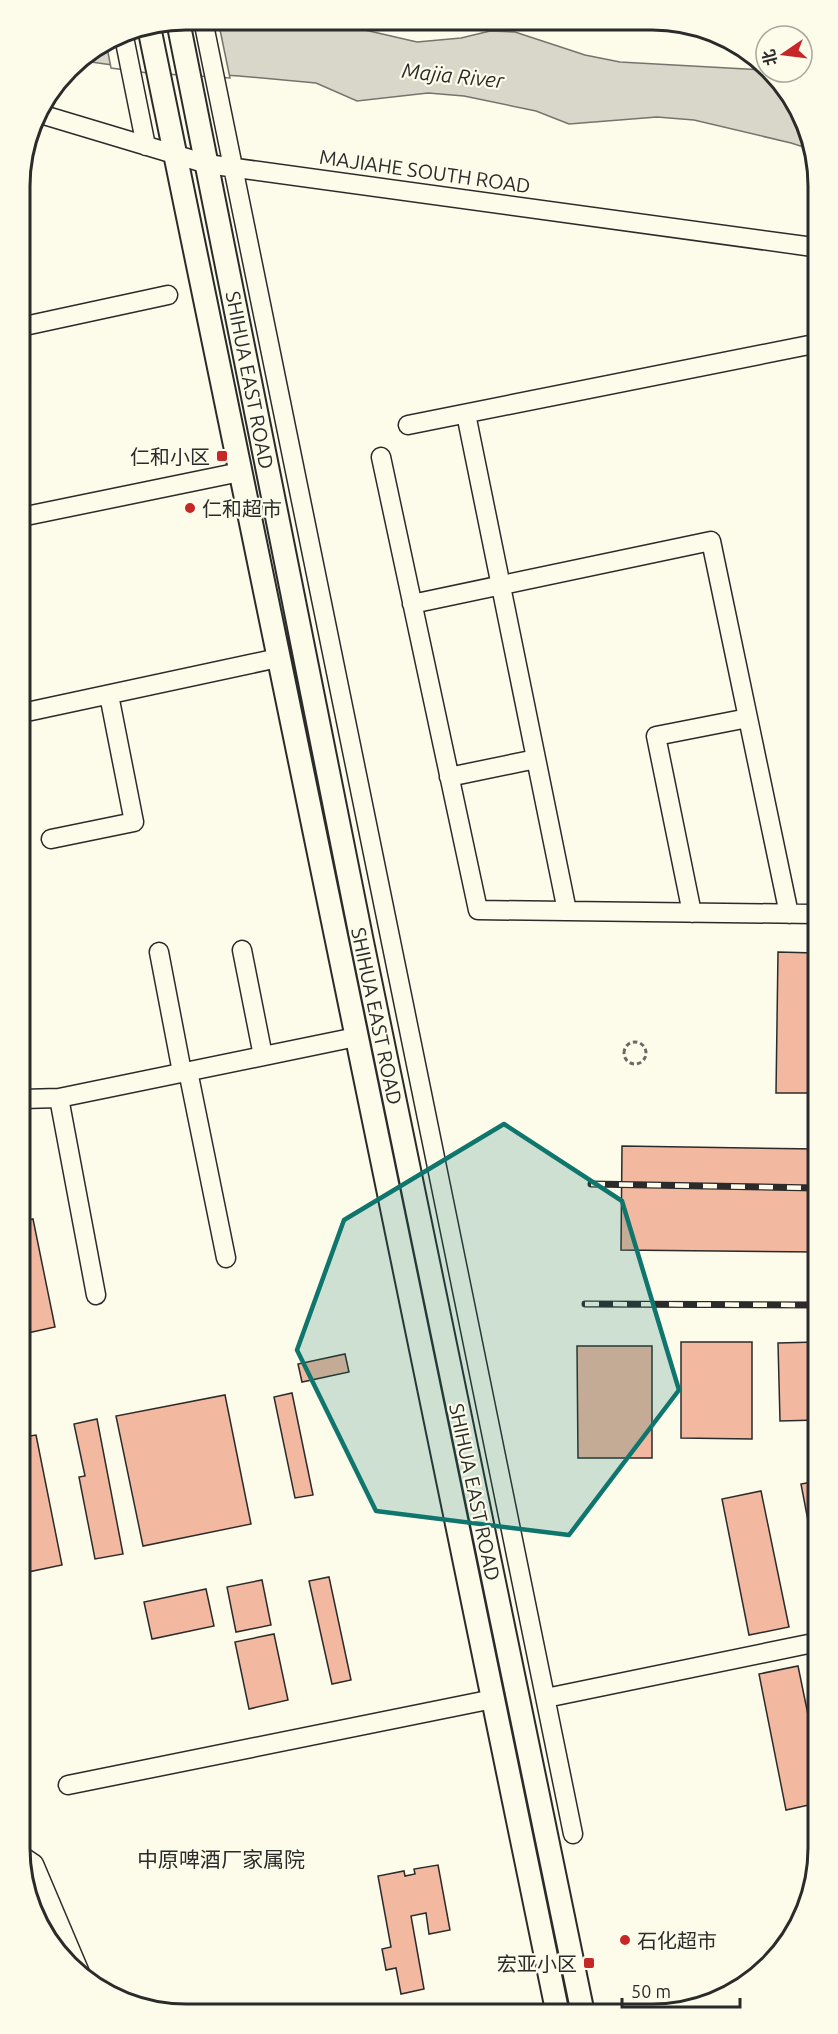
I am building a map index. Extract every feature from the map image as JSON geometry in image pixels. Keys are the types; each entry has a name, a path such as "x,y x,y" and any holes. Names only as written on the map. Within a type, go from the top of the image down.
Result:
{"main road":[{"name":"SHIHUA EAST ROAD","path":"180,30 362,942 581,2004"},
{"name":"SHIHUA EAST ROAD","path":"151,34 556,2004"}],"street":[{"path":"205,30 573,1834"},
{"path":"125,42 146,146"},
{"name":"MAJIAHE SOUTH ROAD","path":"47,116 207,164 808,245"},
{"path":"30,325 168,295"},
{"path":"408,425 808,345"},
{"path":"466,414 567,911"},
{"path":"381,457 478,910 808,914"},
{"path":"30,515 240,472"},
{"path":"412,604 711,541 789,914"},
{"path":"30,711 278,658"},
{"path":"51,839 134,822 109,694"},
{"path":"692,913 656,736 748,718"},
{"path":"449,777 536,759"},
{"path":"242,950 263,1056"},
{"path":"159,952 226,1258"},
{"path":"30,1099 59,1098 356,1037"},
{"path":"59,1098 96,1295"},
{"path":"546,1698 808,1644"},
{"path":"68,1785 493,1699"},
{"path":"31,1862 34,1864 72,1954"}],"path":[{"path":"635,1042 644,1047 646,1056 640,1063 635,1064 630,1063 624,1056 626,1046 635,1042"}],"highlighted area":[{"path":"504,1124 622,1201 679,1390 569,1535 376,1511 297,1350 344,1220"}],"water":[{"name":"Majia River","path":"175,30 365,30 417,42 461,38 490,31 515,32 585,55 620,62 754,69 754,84 769,84 776,91 796,126 803,147 694,120 657,117 569,124 536,111 464,96 428,93 357,101 316,83 148,70 91,62 117,46 136,38"}],"pier":[{"path":"175,30 220,30 230,78 148,73 111,68 108,51 136,38"}],"building":[{"path":"778,952 808,953 808,1093 776,1093"},
{"path":"622,1146 808,1149 808,1252 621,1250"},
{"path":"33,1219 55,1327 30,1332 30,1220"},
{"path":"681,1342 752,1342 752,1439 681,1438"},
{"path":"808,1342 808,1420 780,1421 778,1343"},
{"path":"577,1346 652,1346 652,1458 578,1458"},
{"path":"345,1354 349,1372 302,1382 298,1364"},
{"path":"292,1393 313,1495 295,1498 274,1397"},
{"path":"225,1395 251,1524 143,1546 116,1416"},
{"path":"97,1419 123,1554 95,1559 79,1477 85,1476 74,1424"},
{"path":"36,1435 62,1565 30,1572 30,1436"},
{"path":"808,1483 808,1521 801,1484"},
{"path":"761,1491 789,1627 749,1635 722,1499"},
{"path":"329,1577 351,1680 332,1684 309,1581"},
{"path":"262,1580 271,1625 236,1632 227,1587"},
{"path":"206,1589 214,1626 152,1639 144,1602"},
{"path":"274,1634 288,1700 249,1709 235,1642"},
{"path":"798,1666 808,1714 808,1805 786,1810 759,1674"},
{"path":"438,1865 450,1930 429,1934 426,1913 411,1916 424,1989 401,1994 396,1968 386,1970 382,1949 391,1947 378,1876 404,1871 405,1876 415,1874 414,1869"}],"railway":[{"path":"591,1184 808,1188"},
{"path":"585,1304 808,1305"}],"place":[{"name":"仁和小区","path":"222,456"},
{"name":"仁和超市","path":"190,508"},
{"name":"石化超市","path":"625,1940"},
{"name":"宏亚小区","path":"589,1963"}],"district":[{"name":"中原啤酒厂家属院","path":"221,1859"}]}
